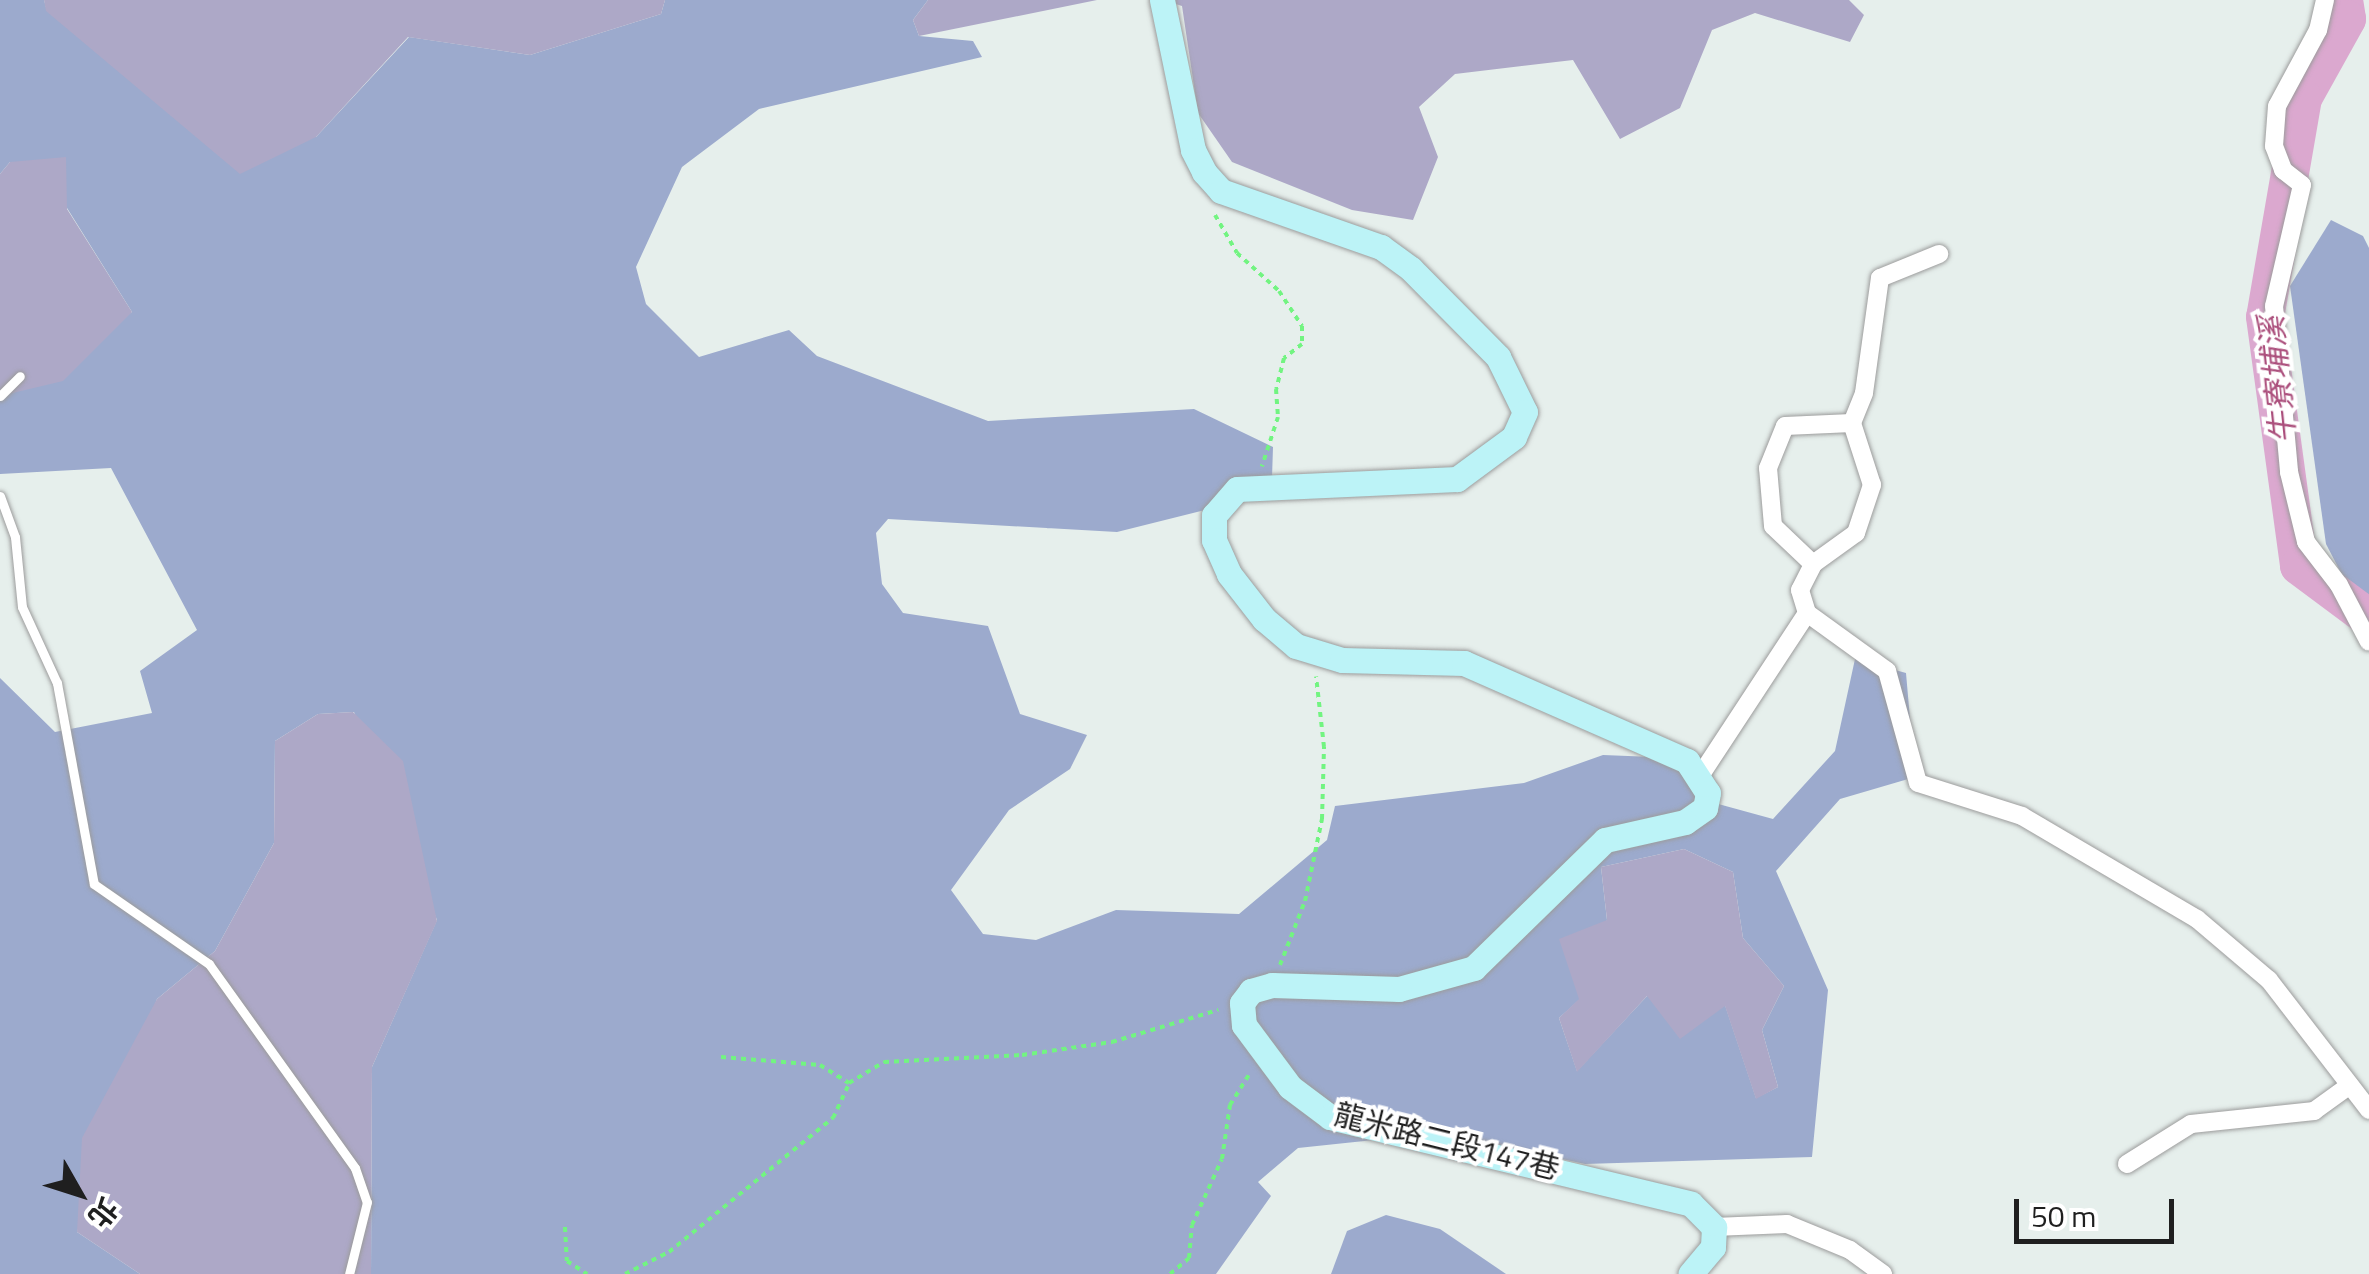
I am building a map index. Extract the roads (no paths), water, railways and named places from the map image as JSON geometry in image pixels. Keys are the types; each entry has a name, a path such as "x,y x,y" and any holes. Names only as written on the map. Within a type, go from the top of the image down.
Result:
{"street":[{"path":"1162,0 1193,150 1221,191 1381,247 1498,358 1525,412 1514,437 1457,480 1254,488 1222,499 1214,540 1229,574 1264,619 1313,652 1342,660 1464,663 1653,745 1686,761 1700,776 1807,613"},
{"path":"2325,0 2318,30 2277,106 2274,146 2283,170 2302,185 2274,306 2289,472 2306,542 2340,586 2367,640"},
{"path":"1939,254 1880,278 1864,394 1852,422 1872,485 1856,533 1813,564 1800,590 1807,613 1887,670 1918,783 2022,816 2196,920 2269,980 2369,1110"},
{"path":"1813,564 1774,526 1768,468 1784,426 1852,422"},
{"name":"龍米路二段147巷","path":"1700,776 1708,793 1705,808 1685,822 1605,840 1474,968 1399,988 1272,985 1251,991 1242,1003 1244,1025 1262,1052 1290,1087 1330,1117 1665,1196 1703,1212 1714,1227"},
{"path":"2127,1164 2191,1124 2314,1111 2350,1085"},
{"path":"1690,1274 1713,1247 1714,1227 1787,1224 1850,1250 1883,1274"}],"lane":[{"path":"0,396 20,376"},
{"path":"0,496 15,538 22,607 56,683 94,884 209,964 355,1168 367,1202 349,1274"}],"waterway":[{"name":"牛寮埔溪","path":"2344,0 2347,19 2303,98 2265,317 2299,566 2369,618"}]}
